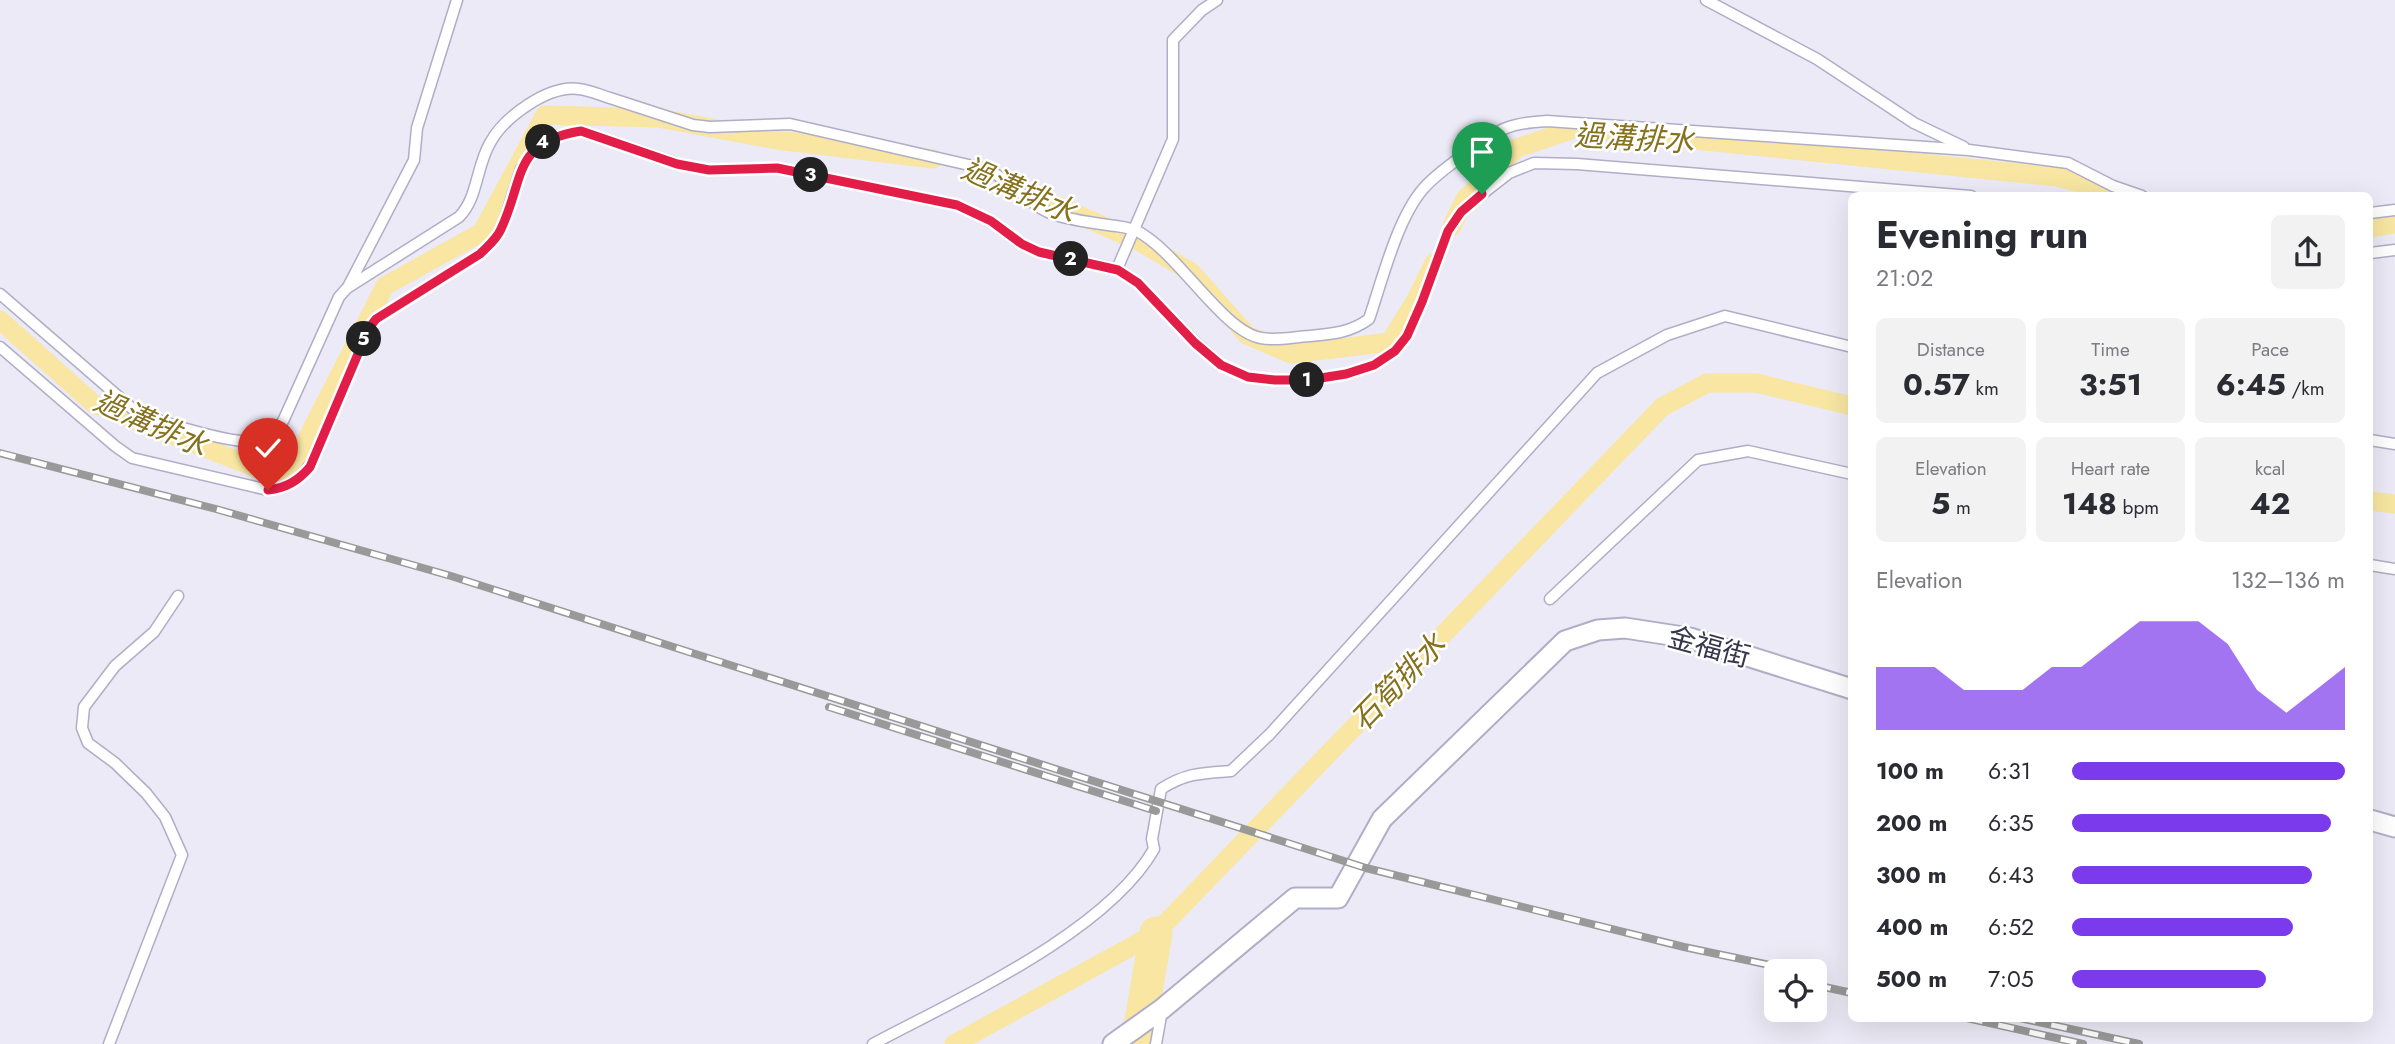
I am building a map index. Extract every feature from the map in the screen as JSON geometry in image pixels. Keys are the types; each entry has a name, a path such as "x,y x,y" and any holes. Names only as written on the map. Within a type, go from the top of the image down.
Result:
{"street":[{"name":"金福街","path":"1162,1009 1295,898 1338,898 1382,819 1565,641 1598,630 1625,628 1690,638 1848,688"},
{"path":"2373,821 2395,827"},
{"path":"1113,1044 1162,1009"}],"lane":[{"path":"0,294 135,411 156,421 251,443 267,440 275,434 284,419 339,297 347,288 414,160 417,128 457,0"},
{"path":"1118,270 1173,139 1173,40 1202,10 1217,0"},
{"path":"1706,0 1817,60 1914,123 1969,149"},
{"path":"347,288 466,211 490,142 513,116 543,97 578,88 693,125 710,127 790,124 982,168 1004,178 1049,213 1134,229 1177,264 1228,319 1247,334 1261,338 1341,333 1357,328 1369,318 1405,215 1422,190 1443,169 1496,132 1514,123 1547,121 1969,149 2068,163 2130,192"},
{"path":"0,347 132,458 268,490 287,486 303,475 314,458 369,328 376,319 480,254 502,228 521,169 532,153 539,145 553,137 581,131 677,164 709,170 777,168 945,201 991,221 1022,244 1039,252 1118,270 1138,283 1195,343 1221,365 1248,377 1275,380 1308,380 1356,371 1374,365 1395,351 1407,336 1448,231 1461,212 1509,173 1534,163 1577,164 1922,192"},
{"path":"2373,213 2395,210"},
{"path":"2373,253 2395,250"},
{"path":"873,1044 1016,967 1087,920 1131,881 1154,849 1152,839 1161,789 1193,774 1231,771 1270,734 1597,373 1667,335 1726,316 1848,346"},
{"path":"2373,440 2395,444"},
{"path":"1550,599 1698,460 1748,451 1848,473"},
{"path":"2373,565 2395,569"},
{"path":"109,1044 182,855 165,817 146,793 115,763 88,743 82,728 84,707 115,666 154,632 178,596"},
{"path":"1156,1044 1162,1009"}],"waterway":[{"name":"過溝排水","path":"0,320 94,404 286,480 385,286 482,232 545,115 658,118 777,140 933,159"},
{"name":"過溝排水","path":"1452,226 1465,199 1517,148 1577,128 2057,177 2115,192"},
{"name":"過溝排水","path":"1004,182 1140,242 1191,272 1247,335 1291,354 1390,342 1417,298 1434,263"},
{"name":"過溝排水","path":"2373,228 2395,224"},
{"name":"石筍排水","path":"954,1044 1156,933 1662,407 1707,383 1756,383 1848,405"},
{"name":"石筍排水","path":"2373,501 2395,504"},
{"path":"1137,1044 1156,933"}],"railway":[{"path":"0,453 216,509 451,576 1366,868 1684,947 1764,964"},
{"path":"829,707 1156,811"},
{"path":"1827,988 1848,992"},
{"path":"1985,1022 2083,1044"},
{"path":"2038,1022 2139,1044"}],"route":[{"path":"268,490 287,486 310,467 369,328 376,319 480,254 502,228 521,169 532,153 539,145 553,137 567,133 581,131 677,164 709,170 777,168 957,205 991,221 1022,244 1039,252 1118,270 1138,283 1195,343 1221,365 1248,377 1275,380 1308,380 1346,374 1374,365 1395,351 1407,336 1448,231 1461,212 1482,194"}]}
